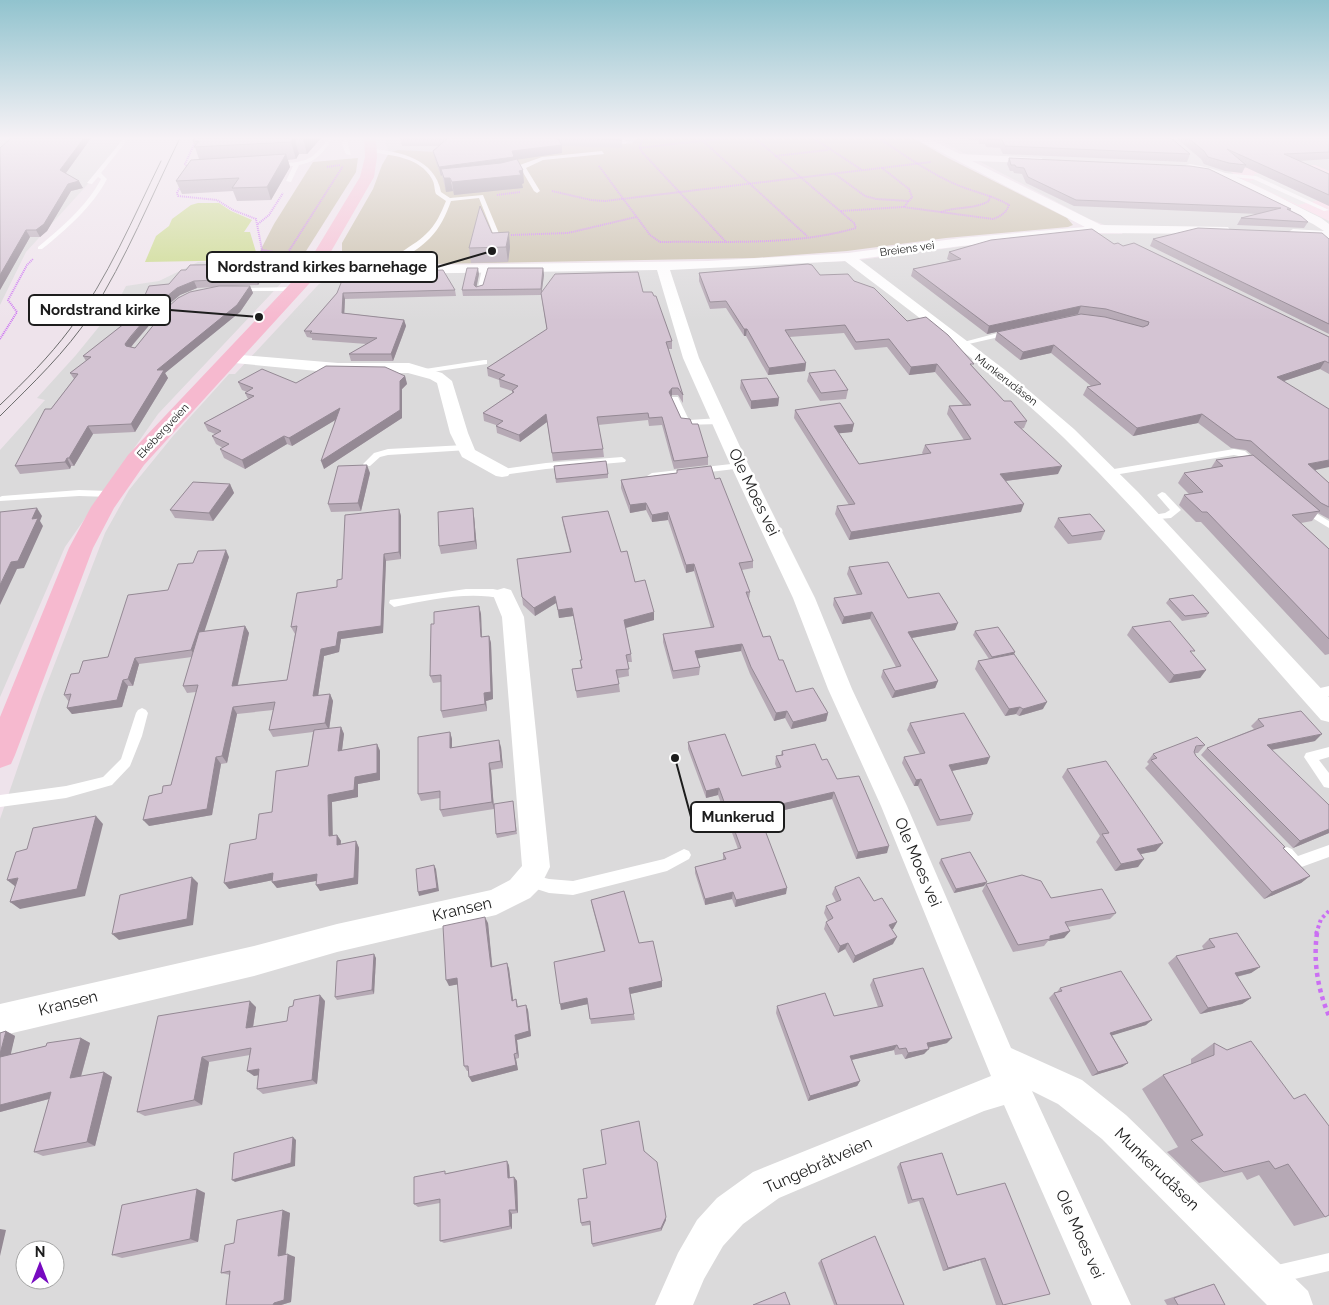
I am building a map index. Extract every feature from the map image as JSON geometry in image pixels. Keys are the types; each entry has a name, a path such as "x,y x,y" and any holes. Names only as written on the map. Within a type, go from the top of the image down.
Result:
{"main road":[{"name":"Ekebergveien","path":"1,748 81,548 92,524 110,494 146,450 312,271 355,199"}],"street":[{"path":"1039,199 1127,242"},
{"path":"1272,199 1329,229"},
{"name":"Breiens vei","path":"312,271 662,266 848,257 935,245 1100,229 1241,230"},
{"path":"1278,232 1329,235"},
{"name":"Munkerudåsen","path":"848,257 1038,405 1108,473 1320,693 1329,713"},
{"name":"Ole Moes vei","path":"662,266 691,358 740,466 804,598 840,688 901,824 1007,1073 1112,1305"},
{"path":"229,360 338,368 409,368 425,371 444,382 459,433 465,448 471,456 502,472"},
{"path":"504,596 513,617 531,799 536,867 529,880"},
{"name":"Kransen","path":"0,1020 100,989 254,961 337,938 496,902 520,889 529,880"},
{"name":"Munkerudåsen","path":"1007,1073 1070,1092 1114,1127 1294,1305"},
{"name":"Tungebråtveien","path":"674,1305 691,1266 710,1234 730,1211 766,1186 983,1095 1007,1073"}],"lane":[{"path":"40,248 56,235 90,199"},
{"path":"377,283 382,270 432,232 440,221 449,200 458,199"},
{"path":"483,199 497,236"},
{"path":"1302,199 1326,210"},
{"path":"478,292 485,269"},
{"path":"230,290 296,289"},
{"path":"960,344 1014,331"},
{"path":"425,371 484,362"},
{"path":"675,399 686,423 720,421"},
{"path":"367,464 378,455 388,452 465,448"},
{"path":"1108,473 1234,452 1248,457 1266,475"},
{"path":"502,472 546,466 622,460"},
{"path":"652,476 740,466"},
{"path":"2,499 79,493 110,494"},
{"path":"1150,518 1168,516 1176,510 1162,495"},
{"path":"1298,504 1311,515 1329,525"},
{"path":"394,603 475,593 494,592 504,596"},
{"path":"0,801 66,792 107,781 126,762 142,713"},
{"path":"1329,752 1310,757 1329,783"},
{"path":"1276,842 1296,863 1329,851"},
{"path":"529,880 549,886 573,888 667,865 684,855"},
{"path":"1266,1276 1329,1262"}],"path":[{"path":"206,199 217,200 233,210 256,219 262,250 303,257"},
{"path":"258,224 269,215 279,199"},
{"path":"287,254 323,199"},
{"path":"582,199 594,202 623,199 653,238 660,242 726,242 807,237 839,233 856,228 855,224 826,199"},
{"path":"686,199 726,242"},
{"path":"767,199 807,237"},
{"path":"873,199 909,201"},
{"path":"940,212 953,208 978,207 990,199"},
{"path":"840,211 903,208 993,219 1004,214 1009,205 996,199"},
{"path":"903,208 909,201"},
{"path":"497,236 531,233 568,233 636,217"},
{"path":"0,339 17,312 8,300 26,265 42,250 40,248"},
{"path":"1329,911 1323,915 1316,936 1315,969 1325,1009 1329,1016"}],"shaded area":[{"path":"0,199 74,199 26,252 0,305"},
{"path":"290,199 339,199 301,259 263,259 260,251"},
{"path":"367,199 1029,199 1067,218 1073,225 946,238 847,251 754,258 378,265 350,262 342,256 342,243"},
{"path":"1051,199 1329,199 1329,1305 0,1305 0,819 42,697 105,533 129,490 173,436 229,374 235,374 319,284 354,274 663,268 853,261 972,245 1092,234 1122,234 1123,232 1089,219"},
{"path":"1283,199 1329,199 1329,221"},
{"path":"1285,199 1319,200 1298,205"},
{"path":"303,260 158,414 65,547 0,697 0,450 45,400 37,398 76,355 115,307 126,286 159,281 198,262"}],"green space":[{"path":"219,203 231,211 252,220 244,232 250,232 256,252 249,260 145,262 156,236 169,226 172,219 191,205"}],"building":[{"path":"0,199 59,199 44,224 36,230 26,230 0,275"},
{"path":"1074,199 1270,199 1291,209 1287,209 1308,222 1241,218 1281,208"},
{"path":"480,206 492,233 509,232 506,247 469,248"},
{"path":"1198,228 1322,233 1329,239 1329,324 1153,239"},
{"path":"1092,229 1114,244 1118,243 1123,246 1134,243 1329,337 1329,363 1325,361 1277,377 1329,409 1329,460 1308,464 1329,483 1329,507 1321,503 1251,441 1236,439 1202,414 1137,428 1087,387 1101,384 1054,345 1023,352 997,332 1081,314 1105,317 1143,327 1148,325 1149,322 1106,309 1081,306 989,326 913,269 961,259 949,252 991,240"},
{"path":"265,264 256,278 194,281 177,288 160,302 131,336 125,344 135,348 168,307 178,298 190,292 219,286 250,286 237,305 157,370 164,370 131,424 88,426 65,462 15,466 45,409 51,409 78,374 70,373 91,357 83,356 134,316 129,316 140,296 145,295 149,286 169,284 181,270 186,270 190,265"},
{"path":"812,265 820,275 848,274 854,281 874,288 907,321 926,317 948,335 974,364 970,364 1004,401 1011,401 1027,421 1014,422 1062,466 1000,474 1024,504 851,532 837,506 855,504 795,410 840,403 854,424 834,426 859,464 931,453 925,445 971,439 949,406 971,405 937,364 911,367 889,339 856,342 845,325 785,330 806,363 769,368 747,329 744,329 726,301 710,302 699,273"},
{"path":"467,268 478,268 474,285 476,287 483,285 488,268 543,268 541,289 462,290"},
{"path":"443,270 455,290 343,293 342,313 404,320 391,354 349,354 377,338 304,331 337,293 345,273 373,272 371,277 376,280 384,272"},
{"path":"638,272 643,292 652,292 656,296 672,341 666,342 683,395 678,388 672,388 669,392 681,418 690,419 692,424 698,424 708,457 674,461 662,417 649,418 648,413 597,417 603,449 552,453 546,414 519,435 496,426 503,421 483,413 514,392 512,391 518,386 499,379 505,375 487,368 547,329 541,293 555,274"},
{"path":"326,366 385,367 405,376 400,381 400,410 321,461 340,408 289,438 284,436 242,460 220,449 229,444 212,436 221,431 204,423 254,396 245,393 253,388 238,382 262,369 296,383"},
{"path":"835,370 848,390 821,393 809,373"},
{"path":"767,378 779,398 751,401 741,380"},
{"path":"1253,455 1320,511 1292,515 1329,549 1329,639 1207,512 1202,512 1184,495 1203,492 1184,473 1223,466 1216,460"},
{"path":"606,461 608,474 556,479 554,466"},
{"path":"367,465 358,503 328,504 338,466"},
{"path":"711,466 715,479 720,478 753,561 739,563 750,592 746,592 763,637 770,636 779,660 783,660 796,692 813,688 828,713 793,722 787,711 776,713 751,667 742,644 695,651 700,667 673,671 663,634 714,627 694,564 686,565 668,512 652,515 646,503 630,505 621,480 677,473 677,470"},
{"path":"193,482 230,484 209,513 170,510"},
{"path":"37,508 32,519 38,518 18,561 11,562 0,585 0,512"},
{"path":"473,508 475,541 439,546 438,512"},
{"path":"399,509 399,552 384,554 381,626 338,632 336,646 321,649 313,696 330,694 325,723 269,730 275,702 233,707 222,756 216,757 207,809 143,820 149,796 162,793 163,786 171,785 198,685 183,686 199,632 245,626 232,686 287,680 297,626 291,627 297,593 337,587 337,580 342,579 345,515"},
{"path":"608,511 621,552 627,551 635,582 645,580 654,612 624,620 631,654 626,655 629,669 616,670 619,684 576,691 572,669 582,668 580,660 582,660 572,608 558,610 555,596 534,608 522,597 517,559 571,552 562,517"},
{"path":"1090,514 1105,531 1072,536 1058,518"},
{"path":"226,550 191,650 135,658 128,679 123,680 117,700 67,708 71,694 64,695 71,674 79,673 83,661 108,657 128,595 168,590 178,564 193,563 198,551"},
{"path":"888,562 908,598 939,593 958,623 908,632 938,681 895,691 883,670 901,666 872,612 844,617 834,598 862,594 849,567"},
{"path":"1193,595 1209,613 1185,616 1169,599"},
{"path":"479,606 481,637 489,636 491,692 484,693 485,704 441,711 441,675 430,676 431,624 434,624 434,612"},
{"path":"1170,621 1195,651 1190,651 1206,670 1174,675 1132,627"},
{"path":"998,627 1015,652 992,657 975,631"},
{"path":"1014,654 1047,702 1023,709 1020,707 1009,709 978,661"},
{"path":"1301,711 1322,734 1267,745 1329,805 1329,829 1300,841 1207,748 1264,726 1258,719"},
{"path":"964,713 990,757 949,765 973,814 940,820 921,779 916,780 904,757 925,753 910,723"},
{"path":"341,727 338,751 377,744 377,773 355,777 354,790 328,795 329,836 337,835 337,845 356,841 354,878 316,885 317,874 272,882 273,873 224,883 230,844 256,839 259,814 272,812 276,771 308,766 314,730"},
{"path":"450,732 450,748 499,740 501,761 489,763 492,802 440,810 440,791 418,794 418,737"},
{"path":"725,734 742,776 781,767 776,756 783,755 782,751 815,744 822,760 827,759 837,779 859,776 889,846 858,852 834,792 760,809 766,824 763,825 787,888 736,900 733,892 705,899 695,867 726,859 723,853 741,848 719,788 706,791 688,742"},
{"path":"1197,737 1205,745 1196,746 1194,752 1196,756 1285,847 1283,848 1310,876 1272,892 1151,760 1157,758 1153,754"},
{"path":"1106,761 1163,843 1137,849 1144,859 1121,864 1102,834 1109,833 1067,769"},
{"path":"513,801 516,831 496,834 494,804"},
{"path":"96,816 77,889 10,902 18,878 7,880 16,852 27,849 33,828"},
{"path":"970,852 987,882 956,889 941,859"},
{"path":"434,865 437,888 418,892 416,869"},
{"path":"1022,875 1041,881 1051,898 1102,889 1116,913 1065,922 1070,931 1050,936 1050,939 1018,945 986,884"},
{"path":"192,877 187,919 112,934 120,895"},
{"path":"859,877 874,901 882,898 897,922 889,925 897,937 855,956 848,943 840,946 826,922 833,918 826,906 841,900 835,887"},
{"path":"624,891 639,943 653,941 662,981 629,988 634,1014 590,1019 587,998 560,1004 554,962 605,951 591,900"},
{"path":"485,917 491,967 507,963 512,1001 516,999 517,1007 526,1005 529,1031 515,1035 517,1053 514,1054 516,1065 469,1077 468,1066 464,1066 457,978 446,980 443,926"},
{"path":"1237,933 1260,967 1235,973 1251,998 1208,1008 1176,956 1215,947 1209,939"},
{"path":"374,954 372,990 335,997 337,961"},
{"path":"923,968 952,1038 927,1043 929,1049 908,1053 906,1048 899,1049 897,1045 850,1056 860,1081 810,1096 777,1006 825,993 834,1016 883,1006 873,979"},
{"path":"1121,971 1152,1020 1110,1033 1128,1063 1098,1072 1054,993 1062,991 1060,988"},
{"path":"320,995 312,1080 257,1089 259,1069 247,1071 251,1048 202,1057 194,1100 137,1112 158,1016 250,1001 246,1028 287,1021 289,1007 293,1006 294,1000"},
{"path":"6,1031 0,1054 0,1033"},
{"path":"81,1038 70,1078 104,1072 87,1142 34,1152 51,1092 0,1105 0,1057 46,1046 47,1043"},
{"path":"1251,1041 1294,1099 1305,1094 1329,1126 1329,1215 1325,1217 1288,1164 1275,1169 1269,1161 1224,1172 1191,1140 1203,1135 1163,1075 1214,1055 1214,1043 1227,1050"},
{"path":"639,1121 644,1151 657,1162 666,1217 661,1228 592,1244 590,1221 581,1223 578,1199 587,1198 583,1169 606,1164 601,1130"},
{"path":"293,1137 291,1163 232,1180 234,1153"},
{"path":"942,1153 957,1195 1005,1183 1050,1294 1003,1305 985,1258 948,1268 923,1198 912,1200 900,1163"},
{"path":"507,1161 508,1178 514,1177 516,1210 509,1210 510,1226 440,1241 440,1199 414,1204 414,1177 445,1171 445,1174"},
{"path":"197,1189 190,1239 112,1255 122,1205"},
{"path":"283,1210 278,1256 288,1254 284,1300 273,1305 226,1305 230,1271 221,1273 225,1245 234,1243 237,1220"},
{"path":"875,1236 904,1305 837,1305 821,1260"},
{"path":"1214,1284 1225,1305 1178,1305 1174,1298"},
{"path":"785,1292 790,1305 753,1305"}],"tram line":[{"path":"0,405 45,359 84,309 108,268 142,199"},
{"path":"0,416 60,355 91,314 127,250 151,199"}],"place":[{"name":"Nordstrand kirkes barnehage","path":"492,251"},
{"name":"Nordstrand kirke","path":"259,317"},
{"name":"Munkerud","path":"675,758"}]}
